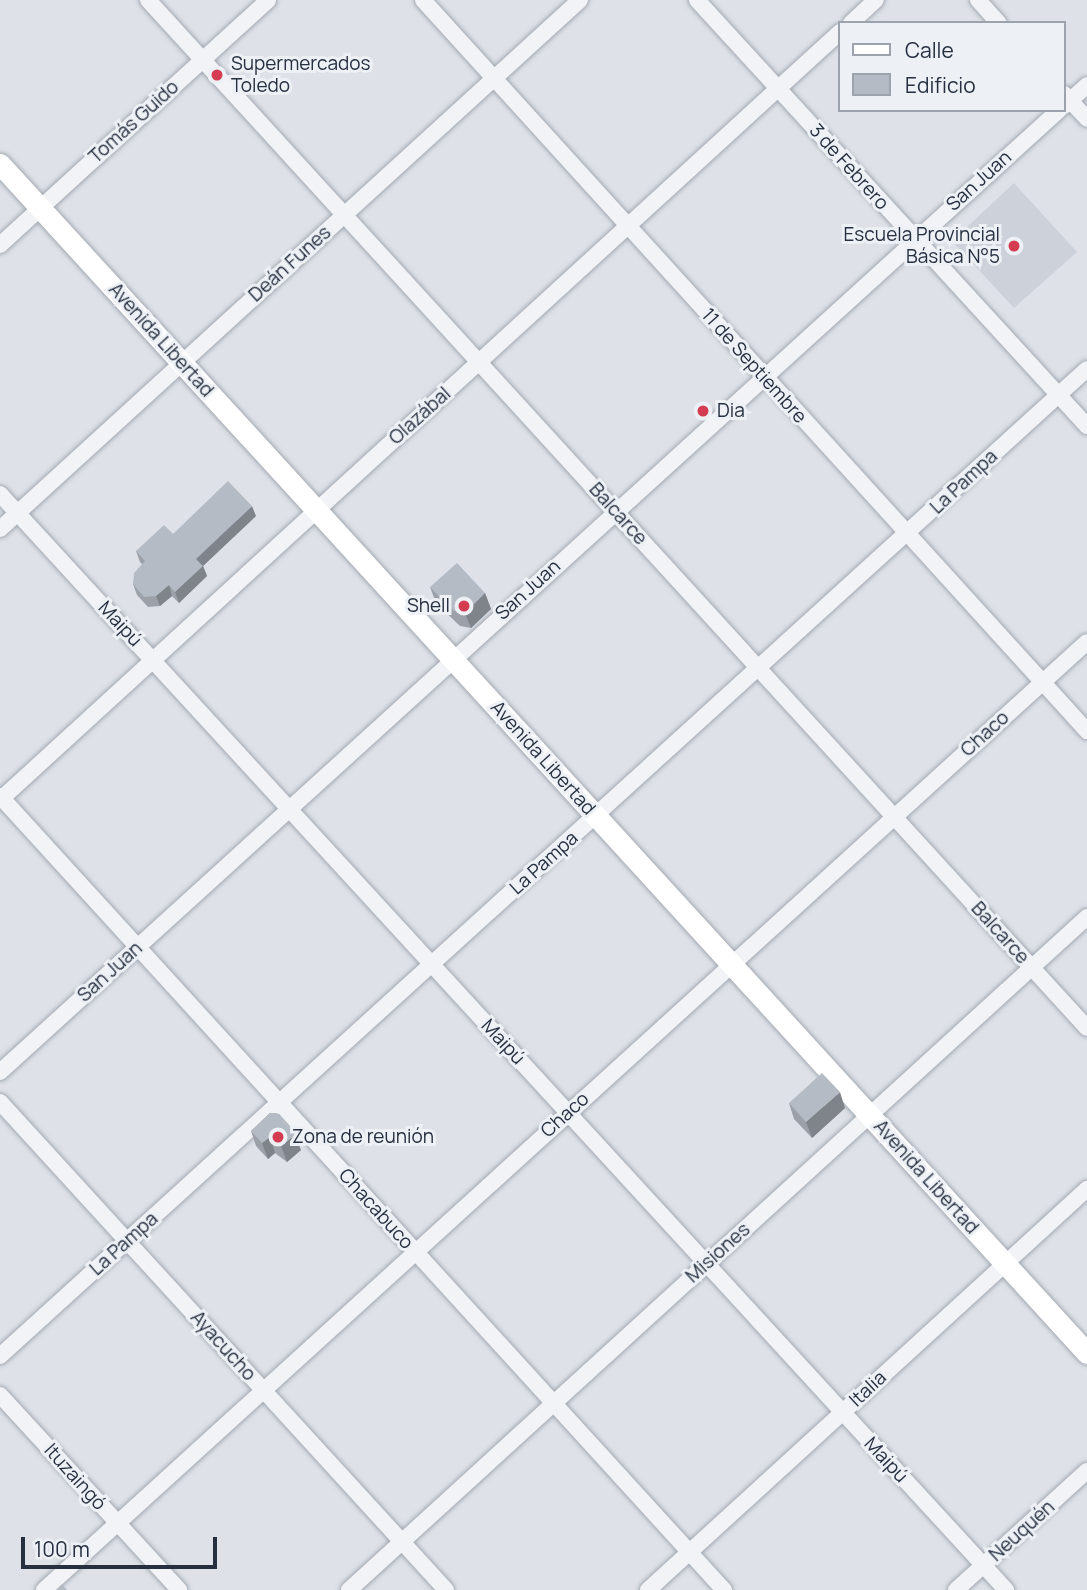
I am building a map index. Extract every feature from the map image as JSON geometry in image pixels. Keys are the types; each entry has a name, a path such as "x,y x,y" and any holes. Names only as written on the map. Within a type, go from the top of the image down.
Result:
{"main road":[{"name":"Avenida Libertad","path":"0,164 1087,1353"}],"street":[{"name":"Balcarce","path":"148,0 1087,1028"},
{"name":"Tomás Guido","path":"0,245 268,0"},
{"name":"11 de Septiembre","path":"423,0 1087,731"},
{"name":"Deán Funes","path":"0,528 580,0"},
{"name":"3 de Febrero","path":"698,0 1087,426"},
{"path":"853,21 876,0"},
{"path":"978,0 997,21"},
{"name":"Olazábal","path":"1,798 838,34"},
{"name":"San Juan","path":"1066,101 1087,85"},
{"path":"1066,104 1087,119"},
{"name":"San Juan","path":"0,1072 1054,112"},
{"name":"La Pampa","path":"0,1356 1087,369"},
{"name":"Maipú","path":"0,494 1006,1590"},
{"name":"Chaco","path":"44,1590 1087,642"},
{"name":"Chacabuco","path":"1,798 724,1590"},
{"name":"Misiones","path":"349,1590 1087,917"},
{"name":"Ayacucho","path":"0,1102 446,1590"},
{"name":"Italia","path":"648,1590 1087,1189"},
{"name":"Ituzaingó","path":"0,1395 178,1590"},
{"name":"Neuquén","path":"956,1590 1087,1471"}],"shaded area":[{"name":"Escuela Provincial Básica N°5","path":"1014,183 1077,252 1014,308 952,241"}],"building":[{"path":"228,481 252,506 196,559 203,566 175,592 169,585 156,596 144,597 133,584 134,573 145,561 136,551 164,525 173,534"},
{"path":"457,563 485,593 465,613 454,611 430,587"},
{"path":"822,1073 840,1092 806,1122 789,1103"},
{"path":"270,1113 277,1113 295,1135 281,1146 270,1137 262,1143 251,1131"},
{"path":"62,1584 67,1590 56,1590"}],"place":[{"name":"Supermercados Toledo","path":"217,75"},
{"name":"Escuela Provincial Básica N°5","path":"1014,246"},
{"name":"Dia","path":"703,411"},
{"name":"Shell","path":"464,606"},
{"name":"Zona de reunión","path":"278,1137"}]}
